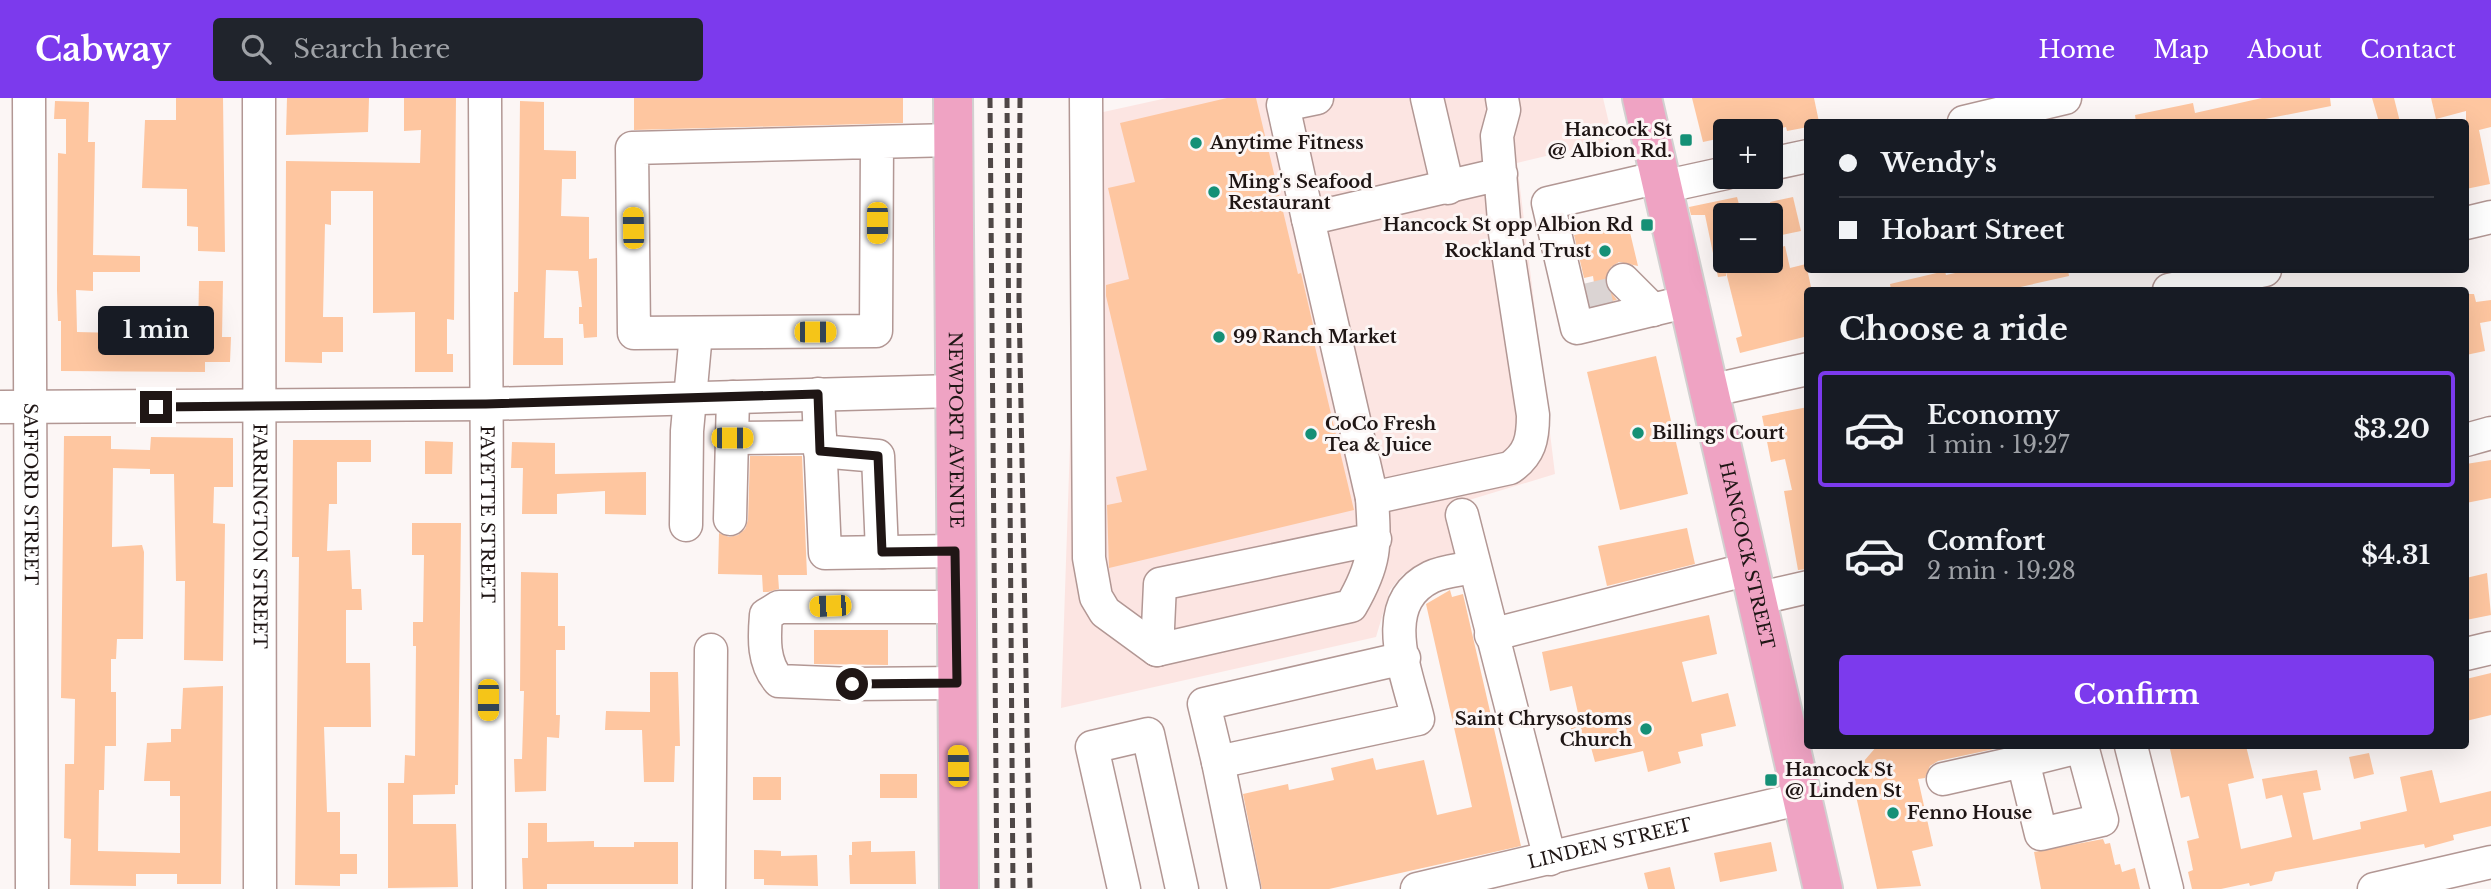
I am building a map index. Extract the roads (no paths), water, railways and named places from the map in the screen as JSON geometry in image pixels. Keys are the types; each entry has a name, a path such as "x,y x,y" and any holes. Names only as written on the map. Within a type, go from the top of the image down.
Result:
{"main road":[{"name":"NEWPORT AVENUE","path":"953,98 959,889"},
{"name":"HANCOCK STREET","path":"1642,98 1661,182 1671,305 1709,391 1752,584 1799,730 1803,798 1823,889"}],"street":[{"name":"SAFFORD STREET","path":"29,98 14,407 32,889"},
{"name":"FARRINGTON STREET","path":"259,98 260,889"},
{"name":"FAYETTE STREET","path":"485,98 489,889"},
{"path":"1086,98 1089,558 1096,597 1105,612 1157,650 1351,606 1369,576 1375,539 1372,498 1283,105 1317,98"},
{"path":"1427,98 1448,188"},
{"path":"1372,498 1510,468 1524,458 1533,438 1533,415 1508,259 1497,136 1480,98"},
{"path":"1497,136 1504,110 1502,98"},
{"path":"1977,119 2065,98"},
{"path":"877,142 876,331 634,333 632,148 953,140"},
{"path":"1783,161 1804,157"},
{"path":"1308,219 1501,174"},
{"path":"1552,202 1713,175"},
{"path":"1552,202 1580,301"},
{"path":"1552,202 1577,328 1671,305"},
{"path":"2469,222 2491,217"},
{"path":"2183,287 2251,273"},
{"path":"1625,285 1671,305"},
{"path":"686,525 687,431 696,333"},
{"path":"1709,391 1804,370"},
{"path":"14,407 486,404 954,391"},
{"path":"818,394 825,552 955,551"},
{"path":"730,519 733,397"},
{"path":"2469,439 2491,433"},
{"path":"732,438 820,444 878,456 882,552"},
{"path":"1462,515 1473,567 1550,859"},
{"path":"1157,650 1160,584 1375,539"},
{"path":"1218,762 1418,719 1399,638 1399,615 1406,593 1432,576 1473,567"},
{"path":"1491,635 1752,584 1804,587"},
{"path":"956,607 779,607 766,615 765,632 769,670 779,681 852,684 957,683"},
{"path":"2469,653 2491,648"},
{"path":"709,889 711,650"},
{"path":"1244,889 1204,704 1404,658"},
{"path":"1124,889 1092,747 1148,734 1182,889"},
{"path":"1943,779 2071,749"},
{"path":"2022,761 2041,834 2102,820 2084,749"},
{"path":"2132,749 2167,889"},
{"name":"LINDEN STREET","path":"1417,889 1447,885 1803,798"},
{"path":"2374,889 2491,862"}],"tunnel":[{"path":"1580,301 1627,290"}],"railway":[{"path":"990,98 997,889"},
{"path":"1007,98 1013,889"},
{"path":"1020,98 1019,300 1030,889"}],"place":[{"name":"Hancock St @ Albion Rd.","path":"1686,140"},
{"name":"Anytime Fitness","path":"1196,143"},
{"name":"Ming's Seafood Restaurant","path":"1214,192"},
{"name":"Hancock St opp Albion Rd","path":"1647,225"},
{"name":"Rockland Trust","path":"1605,251"},
{"name":"99 Ranch Market","path":"1219,337"},
{"name":"Billings Court","path":"1638,433"},
{"name":"CoCo Fresh Tea & Juice","path":"1311,434"},
{"name":"Saint Chrysostoms Church","path":"1646,729"},
{"name":"Hancock St @ Linden St","path":"1771,780"},
{"name":"Fenno House","path":"1893,813"}]}
